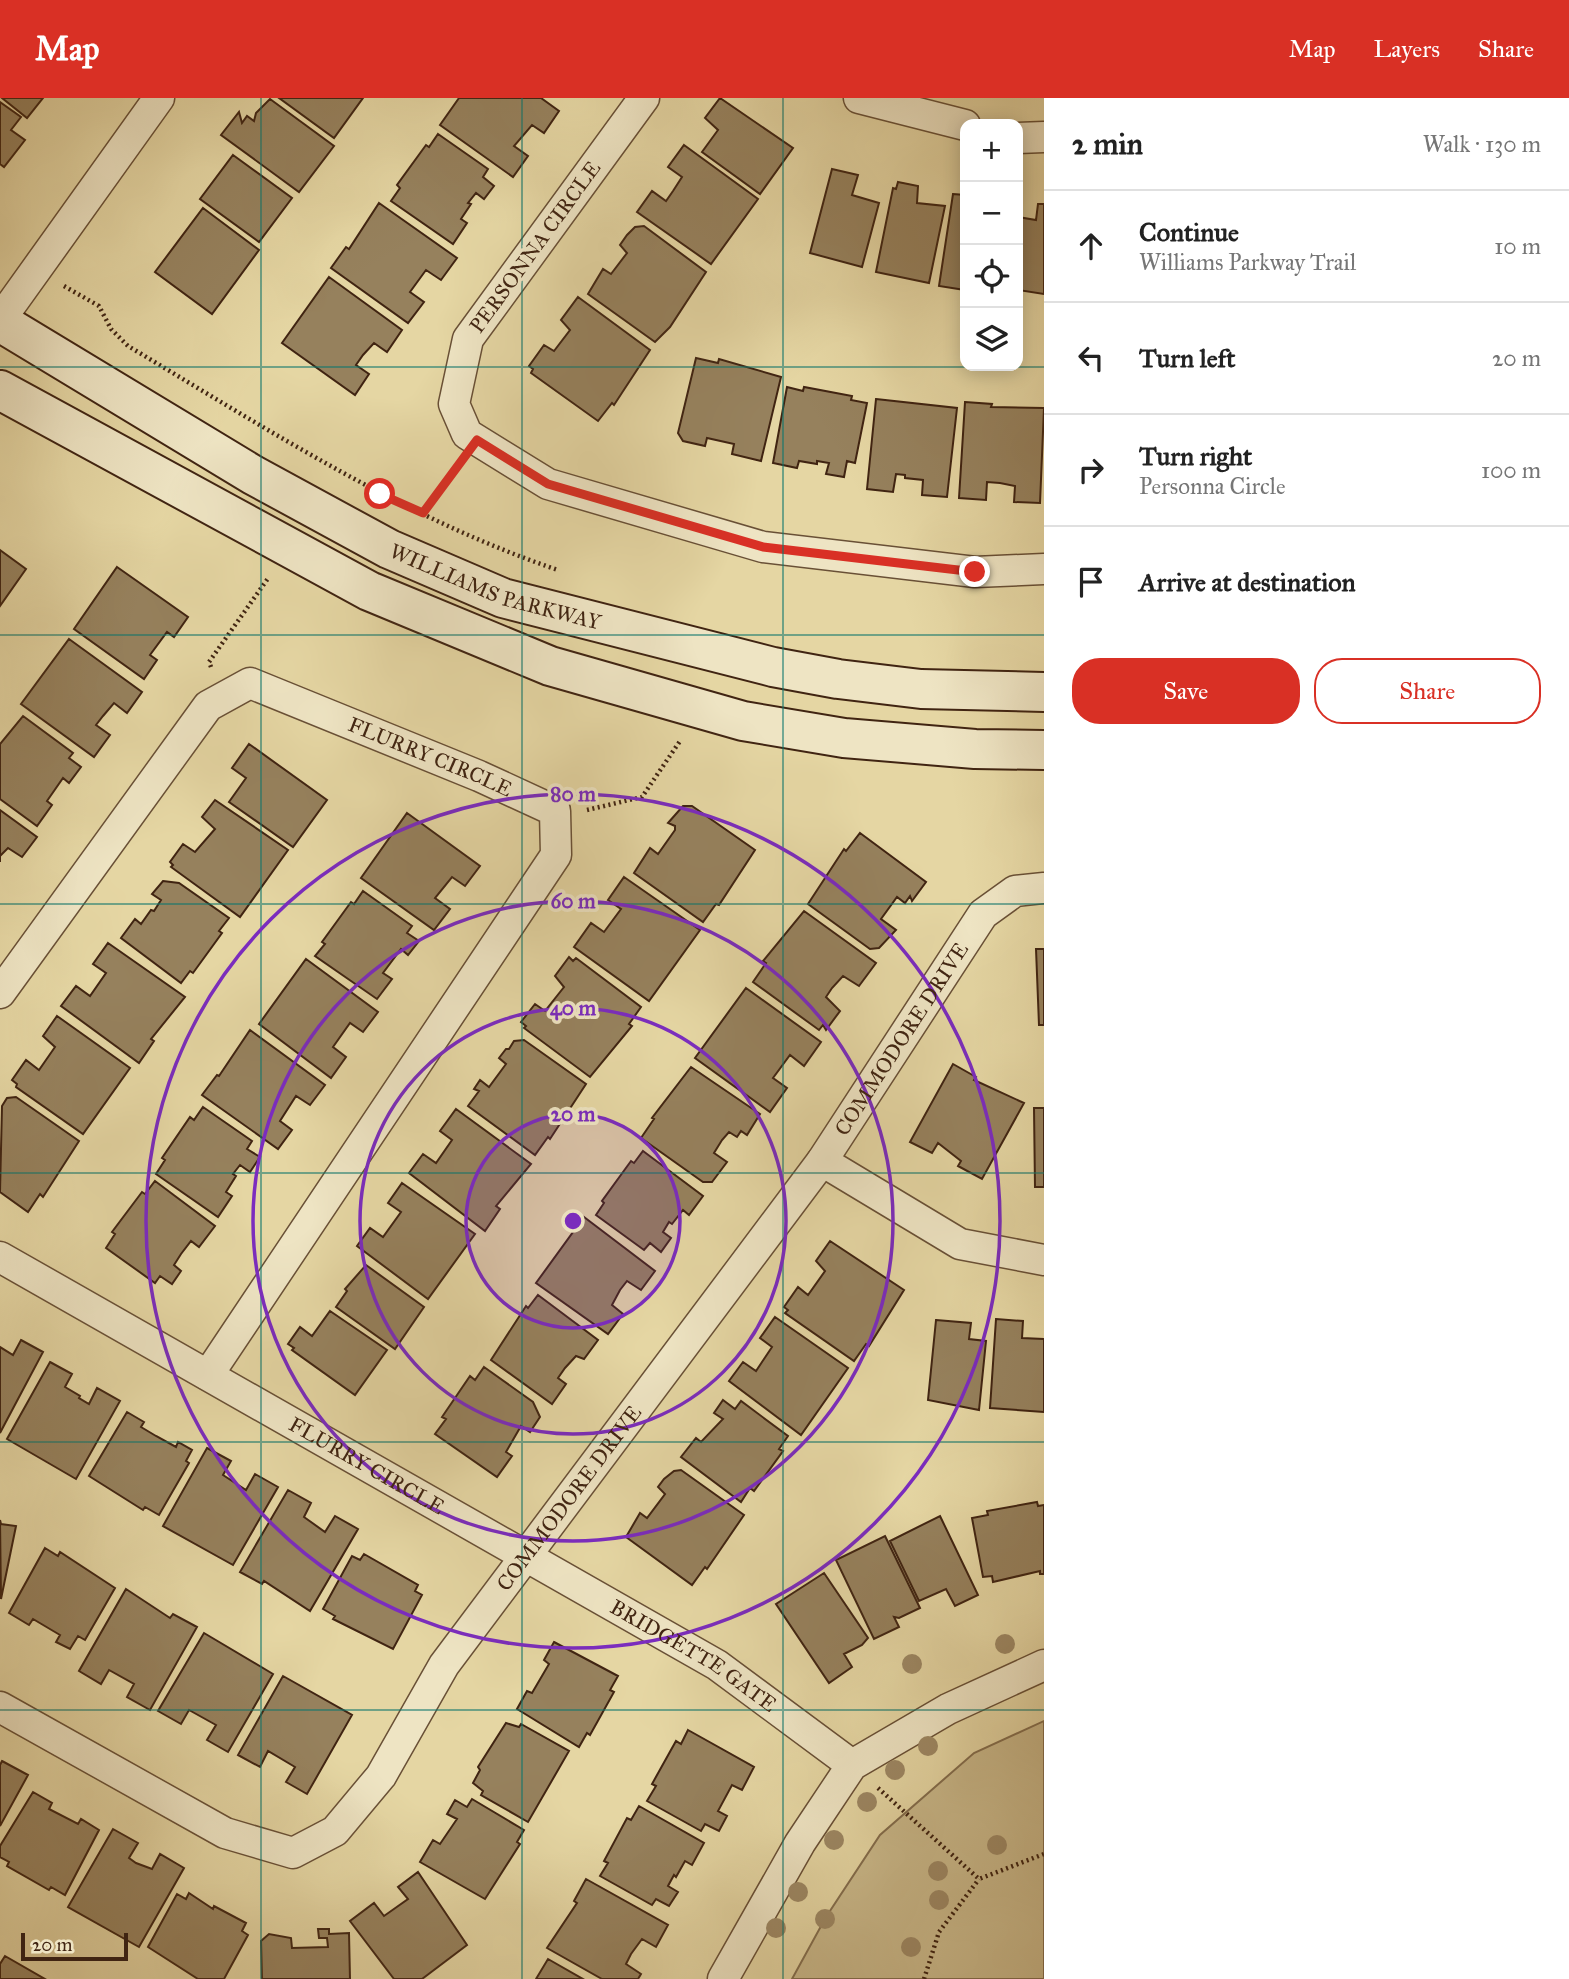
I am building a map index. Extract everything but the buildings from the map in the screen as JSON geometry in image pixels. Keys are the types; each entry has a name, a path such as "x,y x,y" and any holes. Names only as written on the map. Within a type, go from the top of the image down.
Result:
{"main road":[{"name":"WILLIAMS PARKWAY","path":"0,321 276,487 389,549 503,598 773,667 838,679 921,689 1044,692"},
{"path":"0,390 369,591 550,666 755,723 844,738 975,749 1044,750"}],"street":[{"path":"0,321 159,98"},
{"name":"PERSONNA CIRCLE","path":"644,98 468,339 454,404 467,435 548,484 763,547 975,572 1044,569"},
{"path":"859,98 960,124"},
{"path":"1023,138 1044,137"},
{"name":"FLURRY CIRCLE","path":"0,993 208,706 250,683 479,776 555,811 555,817"},
{"path":"208,1375 556,855 555,817"},
{"name":"COMMODORE DRIVE","path":"0,1707 225,1833 293,1853 335,1830 381,1776 444,1665 822,1161 983,914 1015,891 1044,888"},
{"path":"822,1161 960,1244 1044,1260"},
{"name":"FLURRY CIRCLE","path":"0,1257 526,1556"},
{"name":"BRIDGETTE GATE","path":"526,1556 717,1665 852,1765"},
{"path":"723,1979 800,1843 852,1765 948,1709 1044,1665"}],"path":[{"path":"99,306 111,329 128,346 380,494 515,556 566,573"},
{"path":"423,513 477,440"},
{"path":"225,697 209,662 274,570"},
{"path":"555,817 642,797 684,734"},
{"path":"884,1793 979,1879"},
{"path":"923,1979 939,1932 979,1879 1044,1854"}],"shaded area":[{"path":"1044,1721 1044,1979 792,1979 826,1917 880,1835 974,1753"}],"route":[{"path":"380,494 423,513 477,440 548,484 763,547 975,572"}]}
